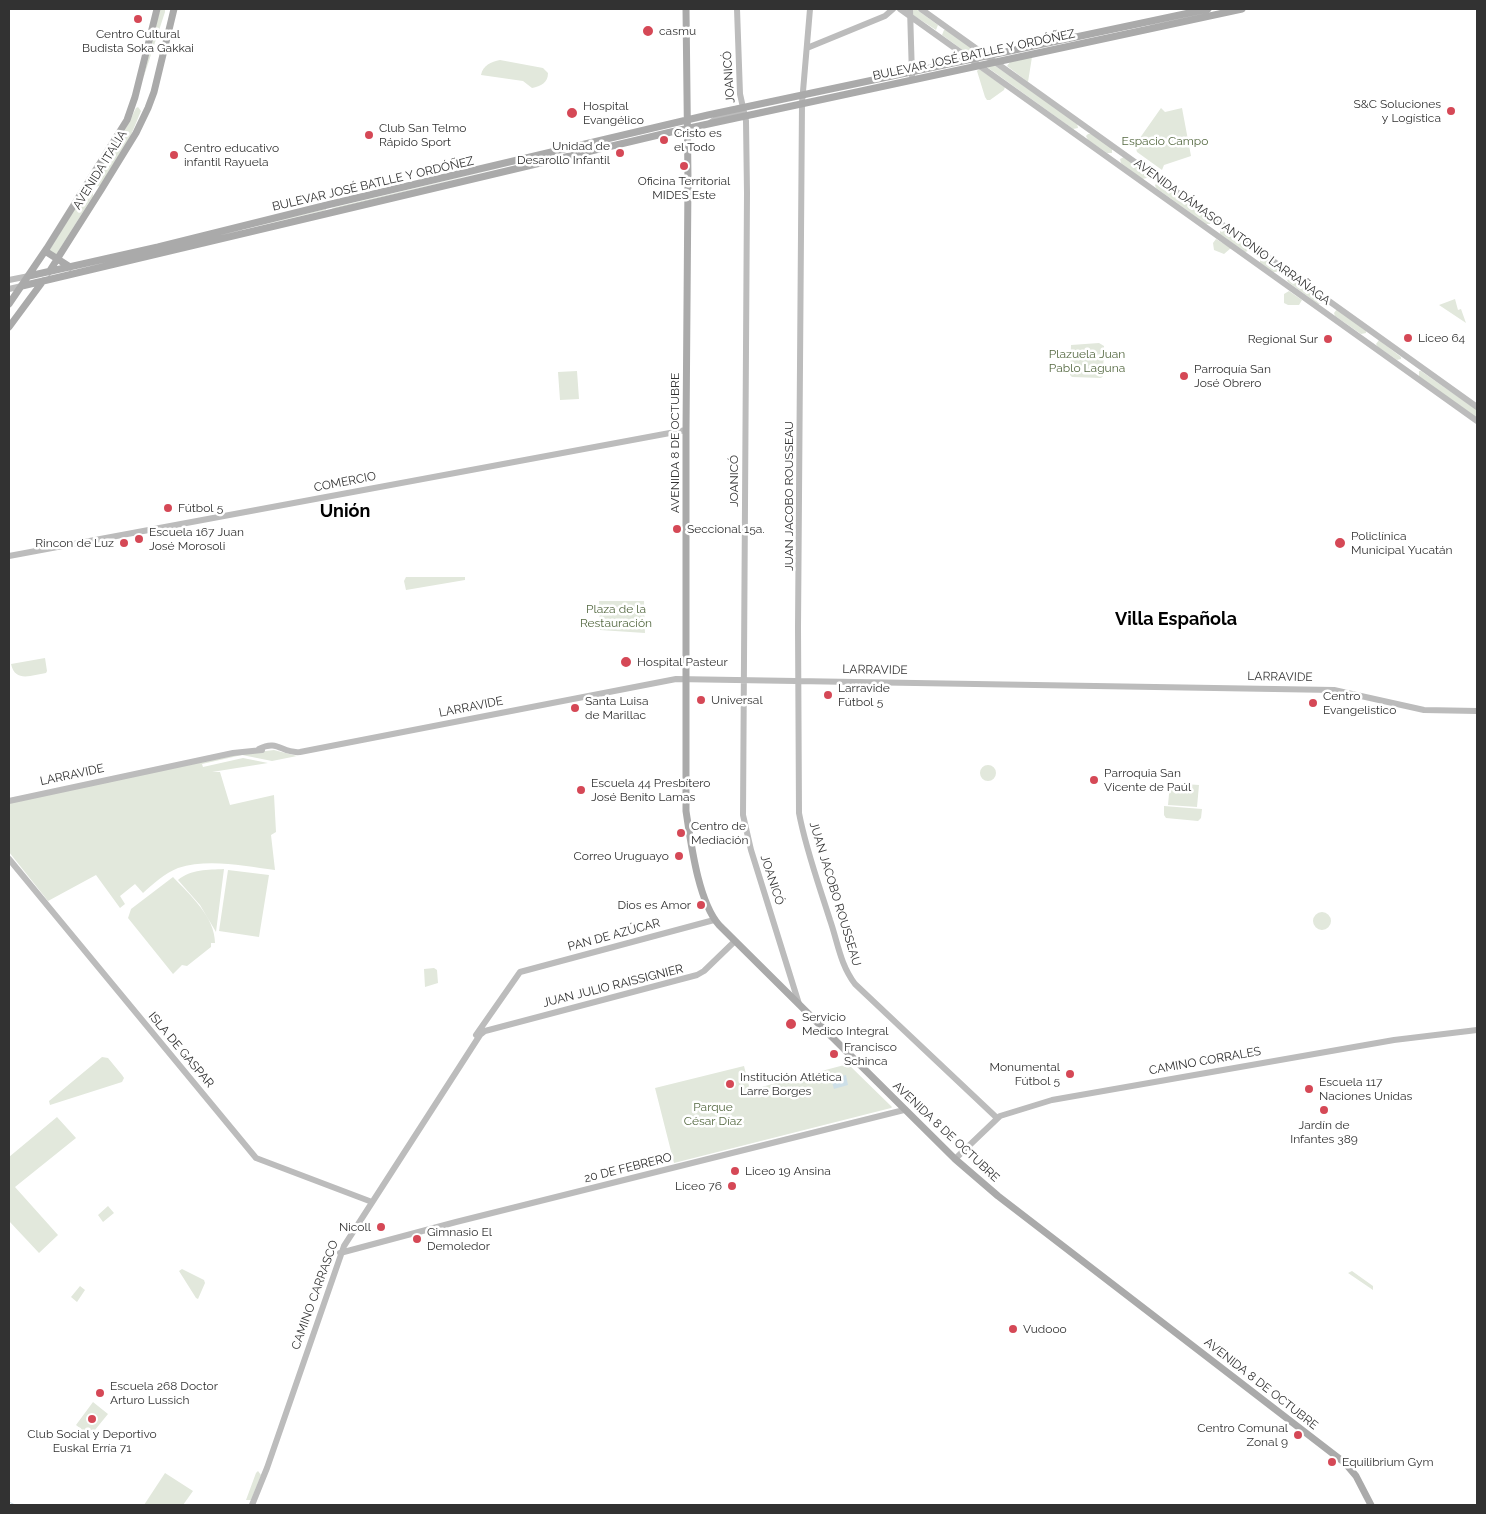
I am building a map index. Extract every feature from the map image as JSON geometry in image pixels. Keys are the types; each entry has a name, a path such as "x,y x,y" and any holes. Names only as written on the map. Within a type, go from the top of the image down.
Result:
{"main road":[{"name":"AVENIDA ITALIA","path":"9,303 29,276 127,120 135,97 158,9"},
{"name":"AVENIDA ITALIA","path":"9,327 49,272 136,133 154,92 174,9"},
{"name":"AVENIDA 8 DE OCTUBRE","path":"686,9 688,120 686,812 697,872 714,920 955,1159 998,1196 1345,1463 1356,1476 1371,1505"},
{"name":"BULEVAR JOSÉ BATLLE Y ORDÓÑEZ","path":"802,99 880,86 988,56 1208,9"},
{"name":"BULEVAR JOSÉ BATLLE Y ORDÓÑEZ","path":"29,276 604,139 688,120 744,112 837,91 842,86 995,62 1242,9"},
{"path":"136,133 136,125 144,107"},
{"name":"BULEVAR JOSÉ BATLLE Y ORDÓÑEZ","path":"22,286 688,129 744,112"},
{"path":"570,156 570,152 597,145 604,139"},
{"path":"45,251 70,267"},
{"path":"9,303 21,310"}],"street":[{"name":"JOANICÓ","path":"737,9 740,94 744,112 747,193 743,815 751,850 799,1005"},
{"name":"JUAN JACOBO ROUSSEAU","path":"810,9 802,99 798,680 799,813 805,841 842,964 849,976 855,984 997,1118"},
{"path":"807,48 885,16 894,9"},
{"name":"AVENIDA DÁMASO ANTONIO LARRAÑAGA","path":"900,9 910,12 972,60 1477,421"},
{"name":"AVENIDA DÁMASO ANTONIO LARRAÑAGA","path":"921,9 1477,408"},
{"path":"910,12 912,76"},
{"path":"937,34 944,26"},
{"name":"BULEVAR JOSÉ BATLLE Y ORDÓÑEZ","path":"9,280 29,276"},
{"name":"BULEVAR JOSÉ BATLLE Y ORDÓÑEZ","path":"9,289 22,286"},
{"name":"COMERCIO","path":"9,556 686,430"},
{"name":"LARRAVIDE","path":"9,800 238,752 258,750 270,745 278,746 290,752 300,752 655,682 686,679 1334,690 1424,710 1477,710"},
{"name":"ISLA DE GASPAR","path":"9,860 256,1158 372,1202"},
{"name":"PAN DE AZÚCAR","path":"520,972 714,920"},
{"name":"JUAN JULIO RAISSIGNIER","path":"485,1031 697,975 704,971 735,941"},
{"name":"JUAN JACOBO ROUSSEAU","path":"845,961 849,976"},
{"name":"CAMINO CARRASCO","path":"464,1058 464,1054 486,1020 520,972"},
{"name":"CAMINO CORRALES","path":"955,1159 997,1118 1052,1100 1394,1040 1477,1030"},
{"name":"CAMINO CARRASCO","path":"252,1505 267,1468 340,1253 464,1058 485,1031"},
{"name":"20 DE FEBRERO","path":"340,1253 463,1220 904,1110"},
{"path":"345,1244 357,1249"}],"green space":[{"path":"160,9 165,9 165,12 143,79"},
{"path":"911,9 916,9 938,25 936,30 913,15"},
{"path":"944,30 980,54 971,56 942,35"},
{"path":"1032,57 1028,82 1007,66 1010,62"},
{"path":"500,60 543,68 548,73 547,79 541,85 532,88 523,81 481,75 488,64"},
{"path":"994,65 1077,123 1078,128 1073,129 987,67"},
{"path":"979,69 1005,87 1004,90 990,100 987,100 985,97 977,71"},
{"path":"138,107 141,111 131,135 100,186 92,187 91,184"},
{"name":"Espacio Campo","path":"1161,108 1165,112 1182,108 1191,156 1164,165 1162,170 1137,152 1135,145"},
{"path":"1091,134 1112,148 1112,153 1107,153 1088,140 1086,136"},
{"path":"1124,157 1147,174 1147,178 1142,179 1121,163 1120,159"},
{"path":"513,165 333,209 332,208"},
{"path":"1158,182 1211,220 1210,224 1206,224 1156,188 1155,185"},
{"path":"86,191 93,191 93,196 56,255 49,251"},
{"path":"326,209 326,210 224,234"},
{"path":"1222,228 1251,248 1251,250 1245,252 1220,234 1220,229"},
{"path":"1216,239 1231,248 1224,254 1214,250 1213,243"},
{"path":"1263,257 1278,268 1277,272 1273,272 1260,263 1260,259"},
{"path":"1290,276 1324,301 1323,303 1318,304 1288,282 1286,278"},
{"path":"1289,291 1302,300 1299,305 1284,303 1284,294"},
{"path":"1455,299 1458,310 1461,309 1466,323 1439,305"},
{"path":"1337,309 1366,331 1366,333 1361,334 1335,316 1334,313"},
{"path":"1379,340 1401,357 1401,359 1397,360 1378,347 1376,344"},
{"name":"Plazuela Juan Pablo Laguna","path":"1099,343 1104,346 1103,376 1101,378 1072,377 1070,375 1071,345"},
{"path":"577,371 579,399 560,400 558,372"},
{"path":"1419,371 1477,410 1477,418 1419,377"},
{"path":"406,577 465,577 465,580 406,590 404,581"},
{"name":"Plaza de la Restauración","path":"599,601 644,601 645,633 600,630"},
{"path":"45,658 46,673 35,675 20,676 13,670 11,664"},
{"path":"274,750 297,756 272,761 242,755 202,764 203,767 243,758 268,763 212,772 220,772 230,805 274,795 276,832 271,835 275,870 214,863 190,865 168,873 143,893 135,884 120,896 125,904 120,908 96,875 48,901 9,852 9,803 241,754"},
{"path":"985,765 991,765 996,770 994,779 985,781 980,776 980,770"},
{"path":"1170,783 1199,785 1197,807 1168,805"},
{"path":"1164,806 1202,809 1201,818 1198,821 1166,818"},
{"path":"224,869 216,932 200,905 178,880 194,872"},
{"path":"228,870 269,875 259,937 219,931"},
{"path":"173,877 206,915 214,933 215,943 211,943 211,947 187,966 182,965 173,974 128,918 131,909"},
{"path":"1322,912 1328,915 1331,921 1328,927 1322,930 1316,927 1313,921 1316,915"},
{"path":"434,968 437,970 438,983 425,987 424,969"},
{"path":"102,1057 108,1058 122,1075 124,1078 122,1082 50,1105 49,1101"},
{"name":"Parque César Díaz","path":"848,1064 891,1108 674,1163 655,1088 744,1066 750,1090"},
{"path":"57,1117 76,1138 15,1187 58,1235 39,1253 9,1221 9,1157"},
{"path":"108,1206 114,1213 103,1222 98,1215"},
{"path":"182,1269 204,1280 205,1283 198,1299 179,1271"},
{"path":"1352,1271 1373,1286 1373,1290 1348,1273"},
{"path":"80,1286 85,1290 77,1302 71,1297"},
{"name":"Club Social y Deportivo Euskal Erría 71","path":"93,1402 108,1414 90,1436 76,1425"},
{"path":"258,1471 261,1475 251,1500 246,1500 256,1473"},
{"path":"165,1473 193,1491 183,1505 144,1505"}],"shaded area":[{"path":"846,1075 848,1085 834,1089 831,1079"}],"waterway":[{"path":"9,1502 15,1505"}],"place":[{"name":"Centro Cultural Budista Soka Gakkai","path":"138,19"},
{"name":"casmu","path":"648,31"},
{"name":"S&C Soluciones y Logística","path":"1451,111"},
{"name":"Hospital Evangélico","path":"572,113"},
{"name":"Club San Telmo Rápido Sport","path":"369,135"},
{"name":"Cristo es el Todo","path":"664,140"},
{"name":"Unidad de Desarollo Infantil","path":"620,153"},
{"name":"Centro educativo infantil Rayuela","path":"174,155"},
{"name":"Oficina Territorial MIDES Este","path":"684,166"},
{"name":"Liceo 64","path":"1408,338"},
{"name":"Regional Sur","path":"1328,339"},
{"name":"Parroquía San José Obrero","path":"1184,376"},
{"name":"Fútbol 5","path":"168,508"},
{"name":"Seccional 15a.","path":"677,529"},
{"name":"Escuela 167 Juan José Morosoli","path":"139,539"},
{"name":"Rincon de Luz","path":"124,543"},
{"name":"Policlínica Municipal Yucatán","path":"1340,543"},
{"name":"Hospital Pasteur","path":"626,662"},
{"name":"Larravide Fútbol 5","path":"828,695"},
{"name":"Universal","path":"701,700"},
{"name":"Centro Evangelistico","path":"1313,703"},
{"name":"Santa Luisa de Marillac","path":"575,708"},
{"name":"Parroquia San Vicente de Paúl","path":"1094,780"},
{"name":"Escuela 44 Presbítero José Benito Lamas","path":"581,790"},
{"name":"Centro de Mediación","path":"681,833"},
{"name":"Correo Uruguayo","path":"679,856"},
{"name":"Dios es Amor","path":"701,905"},
{"name":"Servicio Medico Integral","path":"791,1024"},
{"name":"Francisco Schinca","path":"834,1054"},
{"name":"Monumental Fútbol 5","path":"1070,1074"},
{"name":"Institución Atlética Larre Borges","path":"730,1084"},
{"name":"Escuela 117 Naciones Unidas","path":"1309,1089"},
{"name":"Jardín de Infantes 389","path":"1324,1110"},
{"name":"Liceo 19 Ansina","path":"735,1171"},
{"name":"Liceo 76","path":"732,1186"},
{"name":"Nicoll","path":"381,1227"},
{"name":"Gimnasio El Demoledor","path":"417,1239"},
{"name":"Vudooo","path":"1013,1329"},
{"name":"Escuela 268 Doctor Arturo Lussich","path":"100,1393"},
{"name":"Club Social y Deportivo Euskal Erría 71","path":"92,1419"},
{"name":"Centro Comunal Zonal 9","path":"1298,1435"},
{"name":"Equilibrium Gym","path":"1332,1462"}],"district":[{"name":"Unión","path":"345,512"},
{"name":"Villa Española","path":"1176,620"}]}
